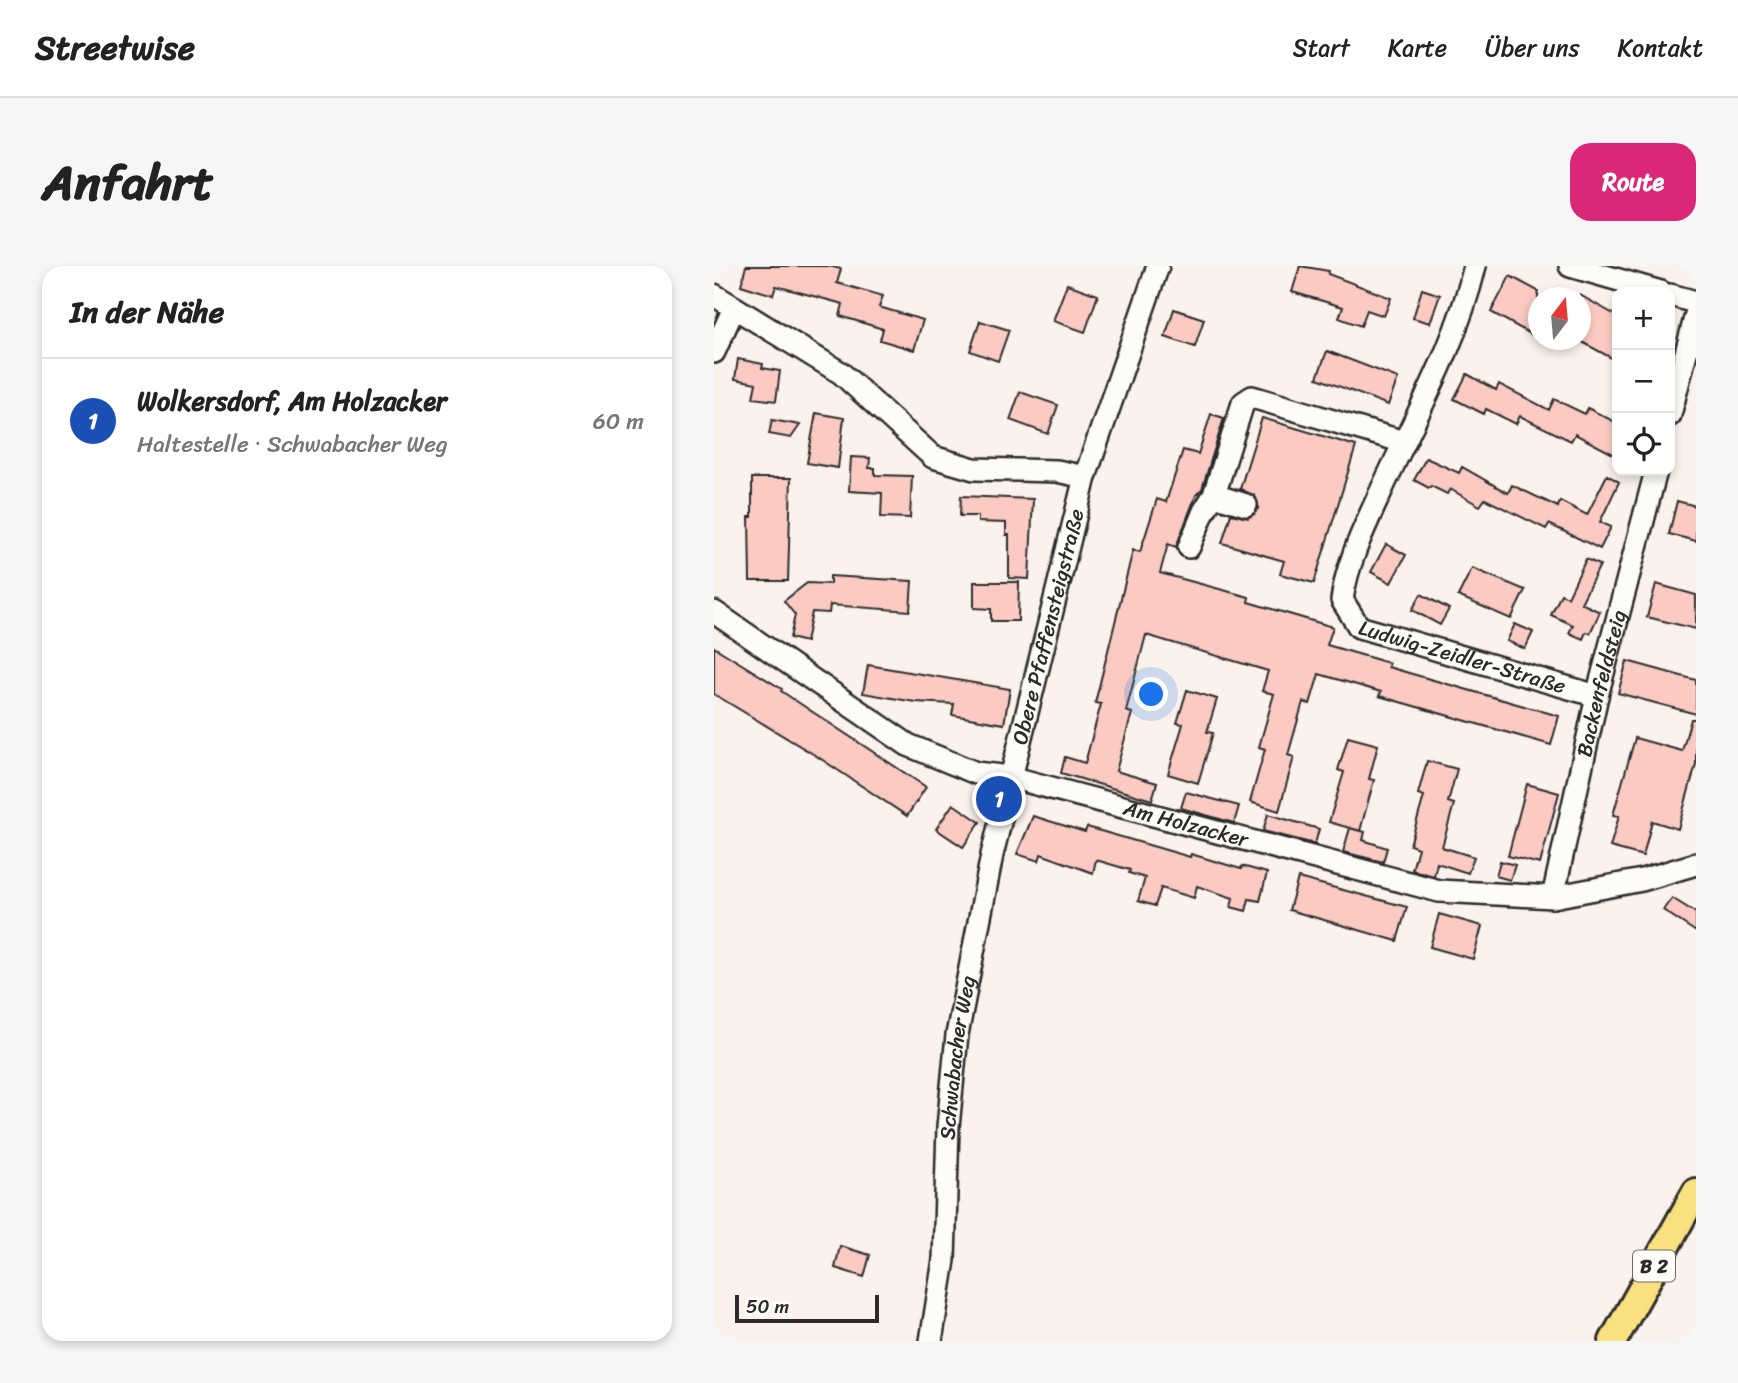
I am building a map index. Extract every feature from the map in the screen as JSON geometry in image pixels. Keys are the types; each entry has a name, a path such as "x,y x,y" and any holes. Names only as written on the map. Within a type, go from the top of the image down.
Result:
{"main road":[{"name":"B 2","path":"1613,1341 1696,1192"}],"street":[{"name":"Obere Pfaffensteigstraße","path":"1010,777 1085,477 1158,266"},
{"path":"1189,547 1214,495 1243,403 1252,397 1404,442 1448,353 1463,314 1475,266"},
{"path":"1570,266 1644,287"},
{"path":"714,295 841,373 933,457 974,469 1057,471 1085,477"},
{"path":"1675,297 1696,303"},
{"path":"714,352 734,308"},
{"path":"1671,413 1696,314"},
{"name":"Ludwig-Zeidler-Straße","path":"1404,442 1367,521 1344,586 1342,600 1359,627 1597,696"},
{"name":"Backenfeldsteig","path":"1553,897 1597,696 1655,476"},
{"path":"1214,495 1246,505"},
{"name":"Am Holzacker","path":"714,612 908,745 976,773 1010,777 1439,891 1553,897 1642,880 1696,864"},
{"name":"Schwabacher Weg","path":"931,1341 944,1260 948,1127 957,1035 1010,777"}],"building":[{"path":"746,266 829,266 841,269 837,283 883,296 879,307 923,320 914,350 880,340 883,329 840,316 843,304 776,286 773,295 741,285"},
{"path":"1300,266 1329,271 1328,274 1391,298 1384,316 1367,310 1361,326 1339,318 1343,307 1292,292"},
{"path":"1510,276 1531,287 1528,287 1528,332 1491,312"},
{"path":"1067,284 1098,295 1085,332 1053,321"},
{"path":"1422,289 1440,295 1430,323 1413,318"},
{"path":"1591,301 1612,313 1612,358 1591,347"},
{"path":"1174,309 1204,319 1195,347 1165,337"},
{"path":"980,321 1009,330 998,361 970,351"},
{"path":"1327,351 1398,378 1388,405 1317,378"},
{"path":"738,359 780,371 776,401 753,398 756,383 735,379"},
{"path":"1467,374 1496,390 1499,384 1549,410 1554,399 1585,414 1588,408 1612,420 1612,453 1575,434 1571,441 1520,416 1516,424 1486,409 1484,414 1454,399"},
{"path":"1020,392 1058,405 1048,434 1010,420"},
{"path":"816,413 844,418 838,468 807,463"},
{"path":"1211,414 1224,418 1202,489 1196,495 1176,547 1168,544 1160,573 1249,597 1248,602 1333,627 1327,645 1389,663 1388,667 1559,716 1551,745 1379,696 1381,692 1319,674 1310,704 1303,702 1288,755 1294,757 1279,811 1250,802 1265,749 1259,747 1274,694 1262,691 1268,671 1146,635 1126,711 1132,713 1116,771 1157,783 1152,800 1061,773 1065,757 1085,763 1101,704 1095,703 1133,550 1140,552 1157,499 1166,502 1183,450 1198,454"},
{"path":"1262,418 1356,446 1314,583 1280,574 1284,561 1222,543 1231,514 1248,518 1259,508 1255,496 1240,489"},
{"path":"772,420 800,425 791,438 769,434"},
{"path":"851,457 870,458 869,468 875,468 875,475 912,476 910,518 881,517 882,493 849,491"},
{"path":"1426,458 1459,473 1462,467 1508,493 1512,485 1558,507 1560,501 1587,515 1607,475 1619,482 1600,522 1611,527 1600,549 1549,524 1546,529 1485,499 1480,506 1450,489 1447,494 1431,486 1429,488 1414,480"},
{"path":"752,478 791,478 788,581 750,581 749,517 752,517"},
{"path":"961,496 1033,499 1029,579 1009,578 1009,535 1006,535 1006,523 978,522 978,516 960,516"},
{"path":"1677,501 1696,506 1696,541 1669,534"},
{"path":"1386,544 1406,555 1391,583 1371,572"},
{"path":"1586,559 1600,565 1581,603 1600,612 1590,633 1586,632 1583,639 1569,633 1573,625 1551,615 1561,594 1568,597"},
{"path":"1472,568 1525,590 1511,619 1458,596"},
{"path":"830,576 912,581 910,611 830,605 829,613 812,612 806,642 790,638 795,615 784,601 807,583 830,584"},
{"path":"974,582 1019,582 1018,621 991,621 991,609 974,608"},
{"path":"1656,584 1696,595 1696,629 1647,617"},
{"path":"1421,594 1449,609 1440,625 1412,610"},
{"path":"1515,624 1533,632 1525,649 1507,641"},
{"path":"714,647 782,689 781,691 926,787 907,816 818,757 714,694"},
{"path":"1627,661 1696,680 1696,714 1618,693"},
{"path":"868,665 1010,689 1004,724 952,715 954,704 915,702 863,693"},
{"path":"1187,690 1217,699 1207,732 1213,733 1198,783 1168,774 1183,724 1177,723"},
{"path":"1691,719 1696,719 1696,764 1678,829 1652,821 1643,856 1610,847 1619,816 1613,815 1635,738 1682,751"},
{"path":"1348,737 1378,745 1369,779 1374,780 1360,831 1329,822 1344,772 1338,770"},
{"path":"1427,761 1457,769 1448,802 1454,804 1442,847 1474,857 1468,873 1437,863 1434,876 1412,870 1418,848 1410,845 1424,796 1418,794"},
{"path":"1527,784 1559,793 1540,864 1508,856"},
{"path":"1186,792 1239,806 1234,823 1181,808"},
{"path":"953,804 980,822 963,847 936,829"},
{"path":"1268,814 1319,829 1315,844 1263,831"},
{"path":"1033,816 1085,832 1087,827 1190,857 1191,854 1241,869 1242,866 1267,873 1260,901 1249,899 1246,911 1231,907 1233,898 1197,886 1194,898 1161,888 1155,906 1138,901 1145,878 1129,873 1130,870 1096,860 1093,873 1041,854 1039,861 1017,854"},
{"path":"1350,828 1365,832 1363,840 1387,848 1383,862 1343,852"},
{"path":"1500,861 1515,865 1510,880 1496,876"},
{"path":"1298,878 1407,907 1397,941 1289,910"},
{"path":"1672,898 1696,913 1696,932 1663,910"},
{"path":"1439,914 1482,926 1473,959 1430,947"},
{"path":"840,1246 870,1255 864,1277 835,1268"}],"place":[{"name":"Wolkersdorf, Am Holzacker","path":"999,799"}]}
